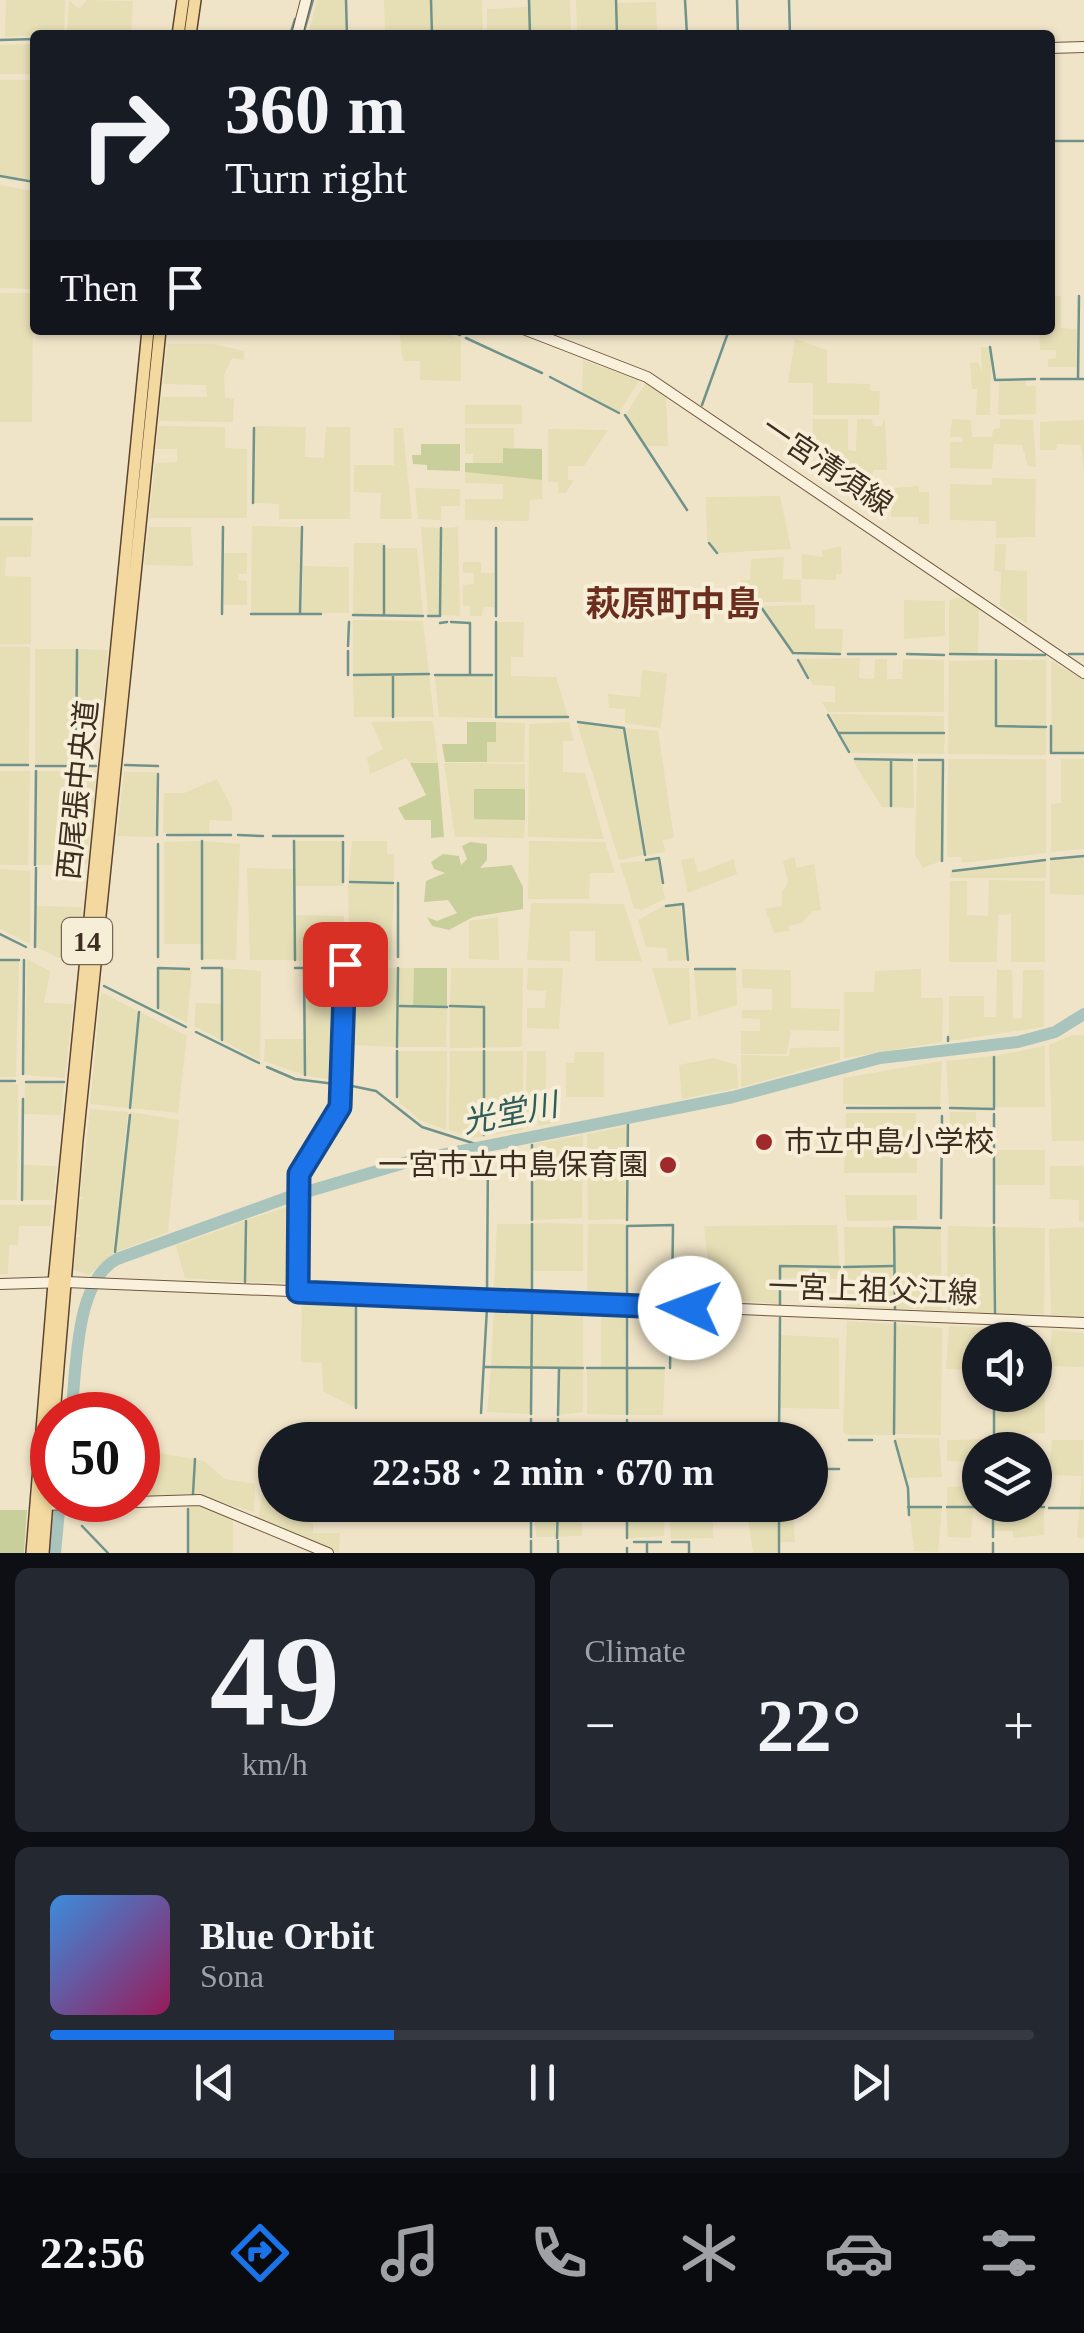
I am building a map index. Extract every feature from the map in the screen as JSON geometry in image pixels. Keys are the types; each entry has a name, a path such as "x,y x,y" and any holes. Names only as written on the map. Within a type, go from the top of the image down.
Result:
{"main road":[{"path":"179,30 183,0"},
{"path":"191,30 195,0"},
{"path":"298,30 306,0"},
{"path":"1055,48 1084,46"},
{"name":"西尾張中央道","path":"55,1392 59,1282 148,335"},
{"name":"西尾張中央道","path":"55,1392 59,1282 159,335"},
{"name":"一宮清須線","path":"539,335 647,377 1084,673"},
{"path":"298,1292 298,1194 303,1163 340,1107 345,964"},
{"name":"一宮上祖父江線","path":"0,1284 59,1282 1084,1323"},
{"path":"160,1503 211,1502 328,1553"},
{"name":"西尾張中央道","path":"32,1553 44,1522"},
{"name":"西尾張中央道","path":"42,1553 48,1522"}],"shaded area":[{"path":"6,0 65,0 64,30 30,30 30,36 5,37"},
{"path":"69,0 79,9 87,0 133,1 131,30 67,30"},
{"path":"317,0 346,0 347,30 309,30"},
{"path":"384,0 430,0 431,30 385,30"},
{"path":"432,0 482,0 483,30 433,30"},
{"path":"530,0 570,0 571,30 487,30 487,9 530,7"},
{"path":"576,0 615,0 617,30 577,30"},
{"path":"656,2 657,30 618,30 617,3"},
{"path":"30,44 30,74 0,74 0,45"},
{"path":"0,80 30,80 30,180 0,175"},
{"path":"0,185 30,190 30,289 0,288"},
{"path":"0,293 30,293 32,422 0,422"},
{"path":"1055,296 1061,296 1061,328 1077,329 1077,367 1048,367 1048,359 1056,358 1056,350 1040,350 1039,335 1055,335"},
{"path":"400,335 452,335 461,340 461,381 420,380 420,361 403,361"},
{"path":"795,339 827,350 827,383 870,384 870,391 880,391 879,415 813,415 813,383 788,383"},
{"path":"167,344 213,344 244,351 244,360 232,358 224,375 225,398 234,399 233,422 159,421 161,397 207,397 206,385 163,384"},
{"path":"981,347 989,347 991,357 990,415 976,415 977,389 972,389 970,363 978,362 982,371"},
{"path":"583,360 639,380 620,412 582,393"},
{"path":"1026,380 1026,386 1036,386 1036,414 998,415 999,381"},
{"path":"646,383 666,396 668,446 646,446 626,414"},
{"path":"465,405 522,405 522,424 465,424"},
{"path":"813,419 848,419 848,450 856,451 857,419 872,419 873,426 881,426 885,419 887,470 873,470 872,484 866,484 866,470 856,469 828,450 813,448"},
{"path":"952,419 971,420 972,437 992,437 993,429 1000,428 1000,419 1033,420 1036,467 1028,466 1022,445 994,444 992,469 950,468 950,442 963,442 962,437 950,437"},
{"path":"1084,420 1084,473 1081,445 1057,444 1056,450 1040,450 1040,422"},
{"path":"158,426 225,427 225,448 247,449 247,518 149,518 155,463 177,462 177,449 156,449"},
{"path":"255,426 306,427 305,457 324,458 326,427 350,427 350,519 279,519 279,504 254,503"},
{"path":"394,428 403,428 412,519 380,519 381,493 354,492 354,465 394,465"},
{"path":"465,428 514,428 514,448 503,448 503,463 473,463 473,454 465,454"},
{"path":"548,429 608,430 584,466 568,466 568,480 574,480 566,493 558,493 558,482 548,482"},
{"path":"465,472 542,480 542,499 530,500 529,521 465,520 465,499 503,499 503,484 465,483"},
{"path":"992,478 1036,479 1035,537 996,538 996,521 950,520 950,484 992,485"},
{"path":"919,486 919,492 929,492 929,524 919,524 918,517 891,517 892,488"},
{"path":"415,488 460,489 460,506 441,506 441,520 418,519"},
{"path":"780,496 791,549 718,553 707,540 706,497"},
{"path":"0,526 32,526 31,557 6,557 5,576 31,577 31,644 0,644"},
{"path":"252,526 300,527 299,613 251,613"},
{"path":"149,527 191,527 193,566 144,565"},
{"path":"421,527 439,528 439,615 428,615"},
{"path":"458,527 460,616 442,615 442,528"},
{"path":"354,543 383,543 384,566 385,548 417,548 423,615 353,614"},
{"path":"995,544 1006,544 1005,570 1027,571 1027,624 1000,606 1001,572 994,571"},
{"path":"841,546 842,574 836,574 836,580 802,579 802,554 823,557 822,551"},
{"path":"223,553 247,553 247,574 239,574 238,580 247,581 247,605 224,605"},
{"path":"784,557 783,579 801,580 801,602 758,602 740,580 750,580 751,559"},
{"path":"463,562 481,562 481,573 494,573 494,607 483,607 482,616 470,616 470,606 463,606 463,585 474,584 474,573 463,573"},
{"path":"303,566 349,567 349,613 302,613"},
{"path":"964,597 979,608 978,654 949,653 949,600"},
{"path":"904,600 945,601 945,636 904,639"},
{"path":"815,605 815,629 843,629 842,652 793,652 761,606"},
{"path":"353,620 423,621 429,674 353,674"},
{"path":"497,622 524,622 523,657 511,657 511,676 556,677 568,716 497,715"},
{"path":"0,647 30,647 29,764 0,764"},
{"path":"35,649 76,649 75,764 35,764"},
{"path":"78,649 108,650 101,724 77,723"},
{"path":"860,658 859,678 874,679 875,659 887,659 887,679 902,679 903,659 944,660 944,712 828,712 822,702 835,702 835,686 813,685 799,659"},
{"path":"996,660 996,726 1046,728 1046,755 948,754 949,661"},
{"path":"998,660 1046,660 1046,726 997,725"},
{"path":"1051,661 1084,680 1084,753 1052,752"},
{"path":"642,670 667,673 661,728 625,723 625,709 609,708 608,694 640,697"},
{"path":"353,675 429,675 434,717 394,717 393,684 392,717 354,717"},
{"path":"435,676 492,676 492,718 439,717"},
{"path":"830,714 944,716 944,732 840,732"},
{"path":"433,721 438,763 410,763 406,758 370,774 367,758 383,749 371,722"},
{"path":"496,722 525,723 524,762 487,762 487,742 496,742"},
{"path":"569,722 574,741 563,741 563,772 585,773 604,839 528,837 529,724"},
{"path":"577,723 624,728 644,855 619,860"},
{"path":"626,728 658,731 674,838 663,840 665,852 647,855"},
{"path":"945,734 944,754 851,753 841,735"},
{"path":"948,759 1046,759 1046,853 962,863 961,857 947,857"},
{"path":"1061,759 1084,759 1084,849 1051,852 1051,804 1061,803"},
{"path":"853,761 913,761 914,808 882,807"},
{"path":"941,762 941,861 923,868 915,855 917,763"},
{"path":"444,763 525,764 525,789 474,789 475,819 525,820 524,838 455,837"},
{"path":"0,771 30,771 28,865 0,865"},
{"path":"37,771 97,771 87,864 36,865"},
{"path":"124,772 156,772 155,837 117,836"},
{"path":"217,779 232,808 232,821 210,820 209,834 163,833 164,793 184,793"},
{"path":"201,841 202,878 202,841 240,844 236,960 203,959 202,944 164,944 164,842"},
{"path":"295,841 342,841 344,886 295,886 294,876 294,960 250,960 247,868 295,869"},
{"path":"352,841 387,841 387,854 394,854 394,881 348,881"},
{"path":"529,841 605,842 615,873 590,873 589,899 528,899"},
{"path":"794,857 797,868 814,864 821,910 813,911 802,923 788,926 789,931 774,933 765,909 782,906 782,892 788,882 783,861"},
{"path":"1084,857 1084,895 1050,894 1050,860"},
{"path":"694,858 698,873 734,859 737,874 688,893 681,860"},
{"path":"658,860 665,899 641,910 634,908 620,863"},
{"path":"1046,860 1046,878 949,878 951,872"},
{"path":"0,869 30,871 30,944 0,929"},
{"path":"989,880 1045,881 1045,962 1011,962 1011,914 998,915 997,962 949,962 950,881 967,881 967,915 988,916"},
{"path":"348,884 394,884 391,960 369,960 369,934 349,933"},
{"path":"531,903 624,904 642,961 595,961 595,931 570,931 570,961 527,960"},
{"path":"680,903 687,960 668,961 667,948 646,947 638,920 665,905"},
{"path":"36,906 82,907 77,958 58,958 36,947"},
{"path":"295,915 344,916 344,961 295,961"},
{"path":"498,917 499,960 469,959 469,921"},
{"path":"27,959 50,971 44,1003 73,1004 65,1078 24,1075"},
{"path":"0,961 19,961 16,1077 0,1077"},
{"path":"304,967 340,972 335,1080 306,1076 305,1050 304,1075 264,1061 265,1039 305,1039"},
{"path":"223,968 261,971 260,1060 223,1041 223,1020 221,1040 194,1026 196,1003 223,1004"},
{"path":"354,968 396,968 396,1047 351,1045"},
{"path":"399,968 414,968 413,1007 447,1008 446,1047 399,1047"},
{"path":"451,968 523,968 522,1047 450,1048 450,1007 468,1007 450,1006"},
{"path":"528,968 563,968 559,1029 527,1028 527,1008 545,1008 546,991 527,990"},
{"path":"652,968 689,968 691,1019 669,1025"},
{"path":"159,969 192,970 187,1023 159,1009"},
{"path":"742,969 791,970 791,1008 840,1009 839,1031 791,1030 787,1054 741,1054 741,1031 760,1031 760,1019 741,1018 742,1010 772,1010 772,989 742,988"},
{"path":"921,969 921,998 943,998 942,1042 844,1058 844,992 874,992 875,971"},
{"path":"694,970 736,970 737,1005 698,1017"},
{"path":"997,970 1012,970 1013,1019 1022,1018 1023,970 1044,970 1044,1027 949,1041 949,996 984,996 984,1017 996,1017"},
{"path":"101,992 138,1011 129,1108 90,1104"},
{"path":"140,1012 187,1036 178,1113 131,1108"},
{"path":"1072,1035 1084,1035 1084,1141 1052,1141 1049,1045"},
{"path":"1045,1046 1045,1107 995,1107 995,1056"},
{"path":"840,1047 840,1060 741,1087 741,1055 789,1056 790,1048"},
{"path":"398,1051 447,1051 446,1130 420,1120 399,1102"},
{"path":"450,1051 523,1051 523,1130 474,1138 449,1130"},
{"path":"527,1051 546,1051 546,1092 557,1093 558,1122 538,1126 538,1115 526,1115"},
{"path":"575,1052 604,1052 604,1097 566,1097 566,1063 574,1063"},
{"path":"993,1056 992,1108 949,1107 946,1061"},
{"path":"714,1058 737,1065 738,1088 682,1099 679,1065"},
{"path":"942,1061 940,1107 843,1104 843,1078"},
{"path":"0,1083 18,1084 17,1200 0,1200"},
{"path":"25,1083 64,1084 61,1115 24,1114"},
{"path":"90,1109 128,1112 113,1253 89,1275 74,1270 76,1238 81,1236 77,1234 80,1199 85,1198 80,1197"},
{"path":"130,1112 179,1120 168,1232 116,1252"},
{"path":"950,1112 976,1112 976,1151 947,1150"},
{"path":"846,1113 916,1113 917,1173 844,1173"},
{"path":"627,1126 625,1219 588,1220 587,1134"},
{"path":"583,1135 582,1218 533,1220 533,1144"},
{"path":"996,1150 1045,1150 1045,1185 995,1185"},
{"path":"23,1165 57,1166 53,1200 23,1200"},
{"path":"1050,1166 1084,1166 1084,1222 1079,1222 1079,1200 1050,1199"},
{"path":"845,1195 917,1195 917,1220 847,1221"},
{"path":"0,1205 52,1205 50,1226 19,1226 18,1245 9,1245 8,1274 0,1274"},
{"path":"293,1205 293,1283 246,1282 246,1220"},
{"path":"244,1221 244,1282 185,1278 176,1246"},
{"path":"533,1223 583,1224 583,1271 533,1271"},
{"path":"497,1224 531,1224 531,1294 494,1291"},
{"path":"588,1224 625,1224 625,1298 587,1296"},
{"path":"837,1225 840,1279 779,1278 779,1304 712,1298 704,1226"},
{"path":"948,1226 1045,1228 1044,1314 995,1314 994,1242 993,1314 947,1310"},
{"path":"844,1227 941,1228 942,1310 846,1308"},
{"path":"1084,1227 1084,1317 1051,1317 1049,1229"},
{"path":"302,1298 355,1300 355,1408 323,1391 322,1363 301,1362"},
{"path":"494,1308 530,1308 531,1366 491,1366"},
{"path":"533,1308 583,1312 583,1367 533,1366"},
{"path":"601,1311 625,1312 625,1367 601,1367"},
{"path":"847,1321 893,1324 893,1435 843,1432"},
{"path":"895,1324 942,1328 941,1435 895,1434"},
{"path":"949,1326 962,1327 962,1369 946,1369"},
{"path":"1052,1330 1084,1333 1084,1367 1052,1366"},
{"path":"781,1335 839,1338 839,1409 780,1408"},
{"path":"491,1369 531,1369 530,1414 487,1412"},
{"path":"583,1369 583,1412 559,1415 559,1370"},
{"path":"626,1369 625,1415 587,1414 587,1370"},
{"path":"628,1369 665,1369 663,1415 628,1415"},
{"path":"995,1412 1045,1412 1045,1432 995,1432"},
{"path":"895,1438 939,1438 942,1477 907,1478"},
{"path":"947,1440 962,1440 962,1462 947,1461"},
{"path":"1052,1440 1083,1440 1084,1538 1077,1538 1082,1476 1052,1475"},
{"path":"160,1453 204,1461 225,1479 255,1484 254,1512 200,1496 160,1497"},
{"path":"962,1486 962,1522 972,1522 971,1538 948,1537 946,1508 960,1507 947,1506 947,1487"},
{"path":"198,1505 233,1516 233,1553 189,1553 188,1506"},
{"path":"909,1508 942,1508 938,1552 914,1551"},
{"path":"270,1522 310,1522 313,1533 340,1533 339,1553"},
{"path":"535,1522 582,1522 582,1536 536,1537"},
{"path":"628,1522 664,1522 664,1536 628,1538"},
{"path":"670,1522 713,1522 713,1538 671,1539"},
{"path":"748,1522 793,1522 795,1542 779,1542 778,1537 777,1553 753,1553"},
{"path":"994,1522 1044,1522 1044,1535 1013,1538 1013,1531 994,1531"}],"green space":[{"path":"421,444 460,444 460,471 427,470 427,465 413,464 412,455 421,455"},
{"path":"503,448 542,449 542,480 465,472 465,463 503,463"},
{"path":"467,722 496,722 496,742 487,742 487,762 445,762 442,744 467,744"},
{"path":"410,763 438,763 444,837 431,838 431,820 405,820 398,808 426,795"},
{"path":"474,789 525,789 525,820 474,819"},
{"path":"470,842 487,844 487,860 480,868 512,865 523,887 523,909 473,917 449,930 432,926 427,917 437,921 457,913 448,900 424,902 426,881 445,873 434,869 431,862 443,854 459,856 461,865 467,859 462,846"},
{"path":"414,968 447,968 447,1006 413,1006"},
{"path":"0,1510 27,1510 24,1553 0,1553"}],"waterway":[{"path":"304,30 313,0"},
{"path":"346,0 347,30"},
{"path":"431,0 432,30"},
{"path":"529,0 530,30"},
{"path":"616,0 617,30"},
{"path":"685,0 687,30"},
{"path":"737,0 738,30"},
{"path":"789,0 790,30"},
{"path":"292,30 295,19"},
{"path":"0,40 30,39"},
{"path":"1055,141 1084,141"},
{"path":"0,176 30,181"},
{"path":"1078,379 1079,296"},
{"path":"702,405 727,335"},
{"path":"466,338 542,373"},
{"path":"990,347 995,380 1035,379"},
{"path":"550,377 619,413"},
{"path":"1041,379 1084,379"},
{"path":"625,415 687,510"},
{"path":"253,503 254,428"},
{"path":"0,519 32,519"},
{"path":"222,614 223,527"},
{"path":"300,614 302,527"},
{"path":"428,616 440,616 441,528"},
{"path":"496,528 496,616"},
{"path":"709,543 717,553"},
{"path":"384,546 384,614"},
{"path":"743,585 757,601"},
{"path":"761,607 793,653 840,654"},
{"path":"251,614 321,614"},
{"path":"353,615 423,616"},
{"path":"348,646 349,622"},
{"path":"440,623 447,622"},
{"path":"451,622 470,623 470,675"},
{"path":"496,622 496,717 568,717"},
{"path":"76,766 77,650"},
{"path":"348,651 348,675"},
{"path":"848,654 896,654"},
{"path":"907,654 944,655"},
{"path":"950,654 1045,655"},
{"path":"1069,654 1084,654"},
{"path":"798,660 808,678"},
{"path":"996,660 996,726 1046,727"},
{"path":"354,675 429,674"},
{"path":"435,675 492,675"},
{"path":"393,676 393,717"},
{"path":"828,715 849,752"},
{"path":"578,722 624,728 645,855"},
{"path":"1051,726 1051,753 1084,753"},
{"path":"839,733 944,733"},
{"path":"855,759 912,760"},
{"path":"891,760 891,806"},
{"path":"919,760 943,760 942,861"},
{"path":"0,765 28,765"},
{"path":"125,765 158,766"},
{"path":"36,766 96,766"},
{"path":"35,865 36,771"},
{"path":"157,835 158,774"},
{"path":"167,835 231,835"},
{"path":"238,835 263,836"},
{"path":"273,836 343,836"},
{"path":"202,841 202,959"},
{"path":"294,841 295,960"},
{"path":"343,842 343,882"},
{"path":"158,844 158,957"},
{"path":"1051,859 1084,856"},
{"path":"646,860 659,858 663,883"},
{"path":"953,871 1045,860"},
{"path":"35,947 36,868"},
{"path":"350,882 393,883"},
{"path":"398,883 398,957"},
{"path":"666,906 683,904 688,960"},
{"path":"0,934 26,947"},
{"path":"0,960 19,960"},
{"path":"23,1074 24,960"},
{"path":"158,1008 158,968 189,969"},
{"path":"202,968 222,968 222,1040"},
{"path":"295,968 304,968 305,1075"},
{"path":"397,1047 398,968"},
{"path":"695,969 735,969"},
{"path":"104,986 186,1027"},
{"path":"400,1006 447,1007"},
{"path":"450,1006 484,1007 484,1047"},
{"path":"130,1108 139,1012"},
{"name":"光堂川","path":"73,1392 85,1307 103,1270 117,1259 289,1197 411,1161 733,1097 880,1058 1018,1042 1055,1032 1084,1014"},
{"path":"196,1032 259,1063"},
{"path":"397,1051 397,1097"},
{"path":"484,1051 484,1135"},
{"path":"950,1108 994,1109 994,1057"},
{"path":"267,1067 295,1079 335,1084"},
{"path":"0,1081 15,1081"},
{"path":"26,1082 64,1082"},
{"path":"352,1086 376,1091 422,1127 482,1146"},
{"path":"22,1200 23,1099"},
{"path":"847,1108 940,1108"},
{"path":"994,1114 994,1223"},
{"path":"115,1252 130,1115"},
{"path":"941,1218 942,1116"},
{"path":"627,1220 628,1117"},
{"path":"532,1145 532,1220"},
{"path":"487,1291 488,1154"},
{"path":"245,1282 246,1221"},
{"path":"532,1224 532,1294"},
{"path":"627,1298 627,1226 673,1225 672,1300"},
{"path":"895,1310 894,1227 940,1228"},
{"path":"994,1227 995,1314"},
{"path":"780,1305 780,1266 840,1267"},
{"path":"844,1267 893,1266"},
{"path":"356,1301 356,1408"},
{"path":"481,1413 487,1308"},
{"path":"531,1414 532,1308"},
{"path":"670,1368 671,1313"},
{"path":"627,1314 627,1414"},
{"path":"779,1422 780,1318"},
{"path":"894,1434 895,1323"},
{"path":"485,1367 583,1368"},
{"path":"587,1368 664,1368"},
{"path":"558,1415 559,1369"},
{"path":"994,1412 994,1432"},
{"path":"849,1440 872,1440"},
{"path":"895,1441 908,1488 909,1515"},
{"path":"193,1494 195,1459"},
{"path":"828,1469 839,1469"},
{"path":"908,1507 941,1507"},
{"path":"947,1507 962,1507"},
{"path":"1052,1508 1084,1508"},
{"path":"188,1509 188,1553"},
{"name":"光堂川","path":"55,1553 58,1522"},
{"path":"531,1522 531,1537"},
{"path":"557,1522 557,1538"},
{"path":"627,1522 627,1538"},
{"path":"779,1522 779,1553"},
{"path":"993,1522 993,1537"},
{"path":"82,1526 108,1553"},
{"path":"531,1541 531,1553"},
{"path":"558,1541 558,1553"},
{"path":"634,1542 661,1542"},
{"path":"672,1542 689,1542 689,1553"},
{"path":"993,1543 993,1553"},
{"path":"647,1544 647,1553"},
{"path":"627,1548 627,1553"}],"place":[{"name":"市立中島小学校","path":"764,1142"},
{"name":"一宮市立中島保育園","path":"668,1165"}],"district":[{"name":"萩原町中島","path":"673,604"}],"route":[{"path":"345,964 340,1107 299,1174 298,1292 690,1308"}]}
